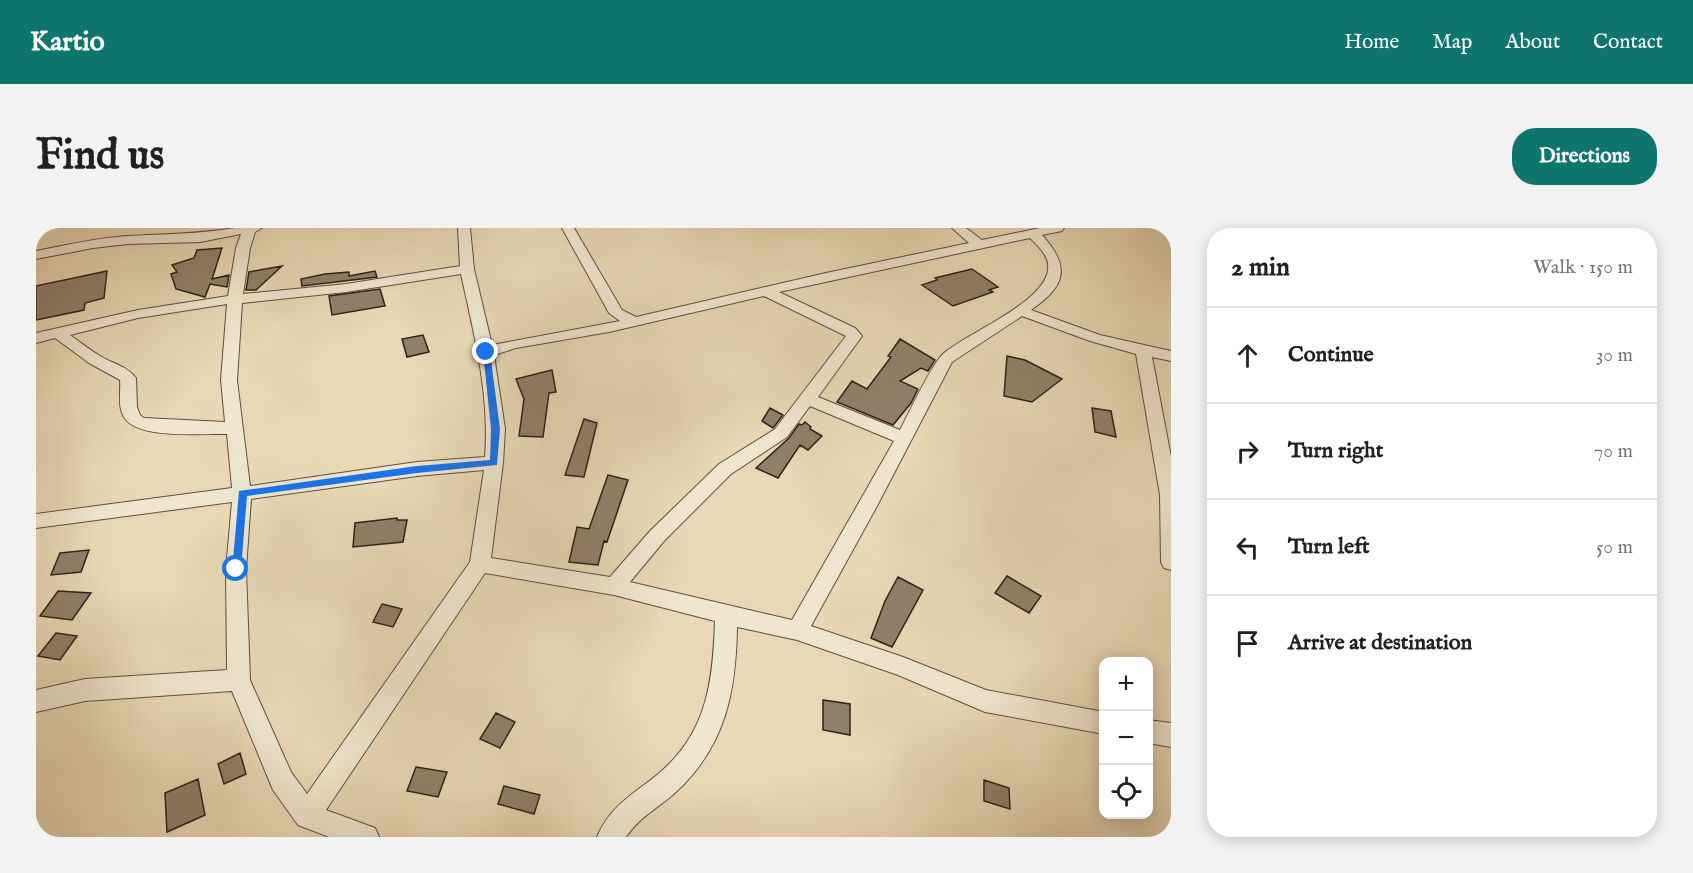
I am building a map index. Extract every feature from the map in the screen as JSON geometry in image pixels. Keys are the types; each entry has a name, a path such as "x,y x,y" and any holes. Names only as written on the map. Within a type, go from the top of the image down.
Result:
{"street":[{"path":"36,255 93,244 128,240 200,238 252,228"},
{"path":"252,228 243,248 235,299 229,380 242,494 236,569 239,680 282,781 307,816 366,837"},
{"path":"307,816 480,564 494,463 496,429 486,352 467,269 464,228"},
{"path":"568,228 616,313 634,322"},
{"path":"958,228 979,244"},
{"path":"486,352 515,344 609,328 1058,228"},
{"path":"797,631 951,354 1021,311 1053,284 1056,267 1049,250 1034,234"},
{"path":"36,338 138,314 235,299 346,288 467,269"},
{"path":"614,586 657,536 725,469 781,433 854,336 850,331 767,292"},
{"path":"1021,311 1070,331 1143,352 1171,356"},
{"path":"609,328 616,313"},
{"path":"59,334 95,360 121,372 128,378 130,417 136,423 145,426 234,428"},
{"path":"1143,352 1169,495 1171,513 1168,548 1171,562"},
{"path":"808,399 904,439"},
{"path":"36,520 91,515 406,471 494,463"},
{"path":"480,564 614,586 797,631 903,667 985,701 1099,722"},
{"path":"610,837 630,810 668,782 698,750 711,727 723,692 726,615"},
{"path":"36,701 85,690 239,680"},
{"path":"1153,732 1171,735"}],"building":[{"path":"222,248 212,279 229,275 227,287 210,284 205,297 176,289 171,274 177,272 172,265 194,258 197,250"},
{"path":"282,266 256,290 246,290 249,272"},
{"path":"972,269 998,287 989,290 993,292 953,306 922,285 937,280 935,278"},
{"path":"107,271 104,298 85,303 84,310 36,320 36,286"},
{"path":"375,271 377,277 302,286 301,279 325,274 349,272 349,276"},
{"path":"380,289 385,306 332,315 329,296"},
{"path":"423,335 429,352 407,357 402,339"},
{"path":"900,339 935,360 928,371 921,368 900,381 918,389 911,403 893,425 837,402 852,381 867,389 891,357 888,356"},
{"path":"1007,356 1025,360 1062,379 1032,402 1004,396"},
{"path":"552,370 556,392 549,393 543,437 519,436 524,399 516,379"},
{"path":"770,408 783,415 773,428 762,421"},
{"path":"1092,408 1111,411 1116,437 1095,432"},
{"path":"584,419 597,423 584,477 565,475"},
{"path":"805,422 811,427 810,429 822,436 808,450 800,445 778,478 756,468 789,438 799,424 802,425"},
{"path":"608,475 628,480 607,542 604,541 598,565 569,562 577,527 589,529"},
{"path":"397,518 397,520 407,520 403,542 353,547 355,523"},
{"path":"89,550 81,572 51,575 60,553"},
{"path":"1007,576 1041,596 1029,613 995,593"},
{"path":"898,577 923,590 892,647 871,638 885,601"},
{"path":"58,591 91,593 72,620 40,616"},
{"path":"382,604 402,609 393,627 373,622"},
{"path":"56,633 77,636 60,660 38,656"},
{"path":"823,700 850,704 850,735 823,730"},
{"path":"496,713 515,722 500,748 480,739"},
{"path":"240,753 246,774 224,784 218,764"},
{"path":"416,767 447,772 438,797 407,791"},
{"path":"198,779 205,815 167,832 165,793"},
{"path":"984,780 1009,788 1010,809 984,801"},
{"path":"504,786 540,795 534,814 498,804"}],"route":[{"path":"236,569 242,494 417,469 494,463 496,429 486,352"}]}
